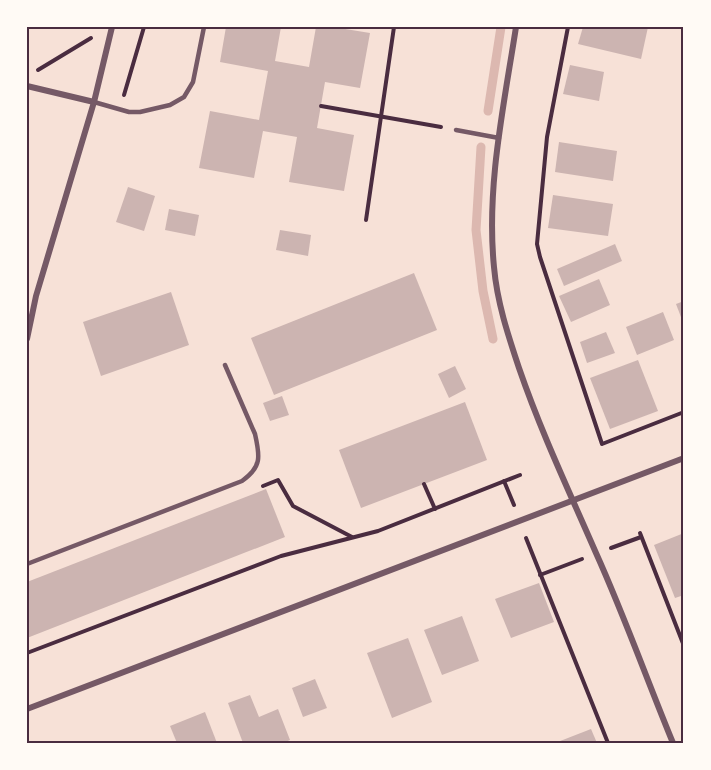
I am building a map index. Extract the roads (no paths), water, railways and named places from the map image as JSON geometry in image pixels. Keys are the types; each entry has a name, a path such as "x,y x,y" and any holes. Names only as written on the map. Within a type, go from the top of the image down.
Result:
{"street":[{"path":"27,339 36,296 94,102 112,27"},
{"path":"516,27 499,138 492,238 498,297 509,339 530,399 597,554 673,743"},
{"path":"27,86 94,102"},
{"path":"27,709 684,458"}],"lane":[{"path":"94,102 129,112 140,112 170,105 184,97 193,82 204,27"},
{"path":"456,130 499,138"},
{"path":"27,564 242,481 251,474 257,466 255,434 225,365"}],"waterway":[{"path":"488,111 501,27"},
{"path":"481,147 476,230 483,291 493,339"}]}
